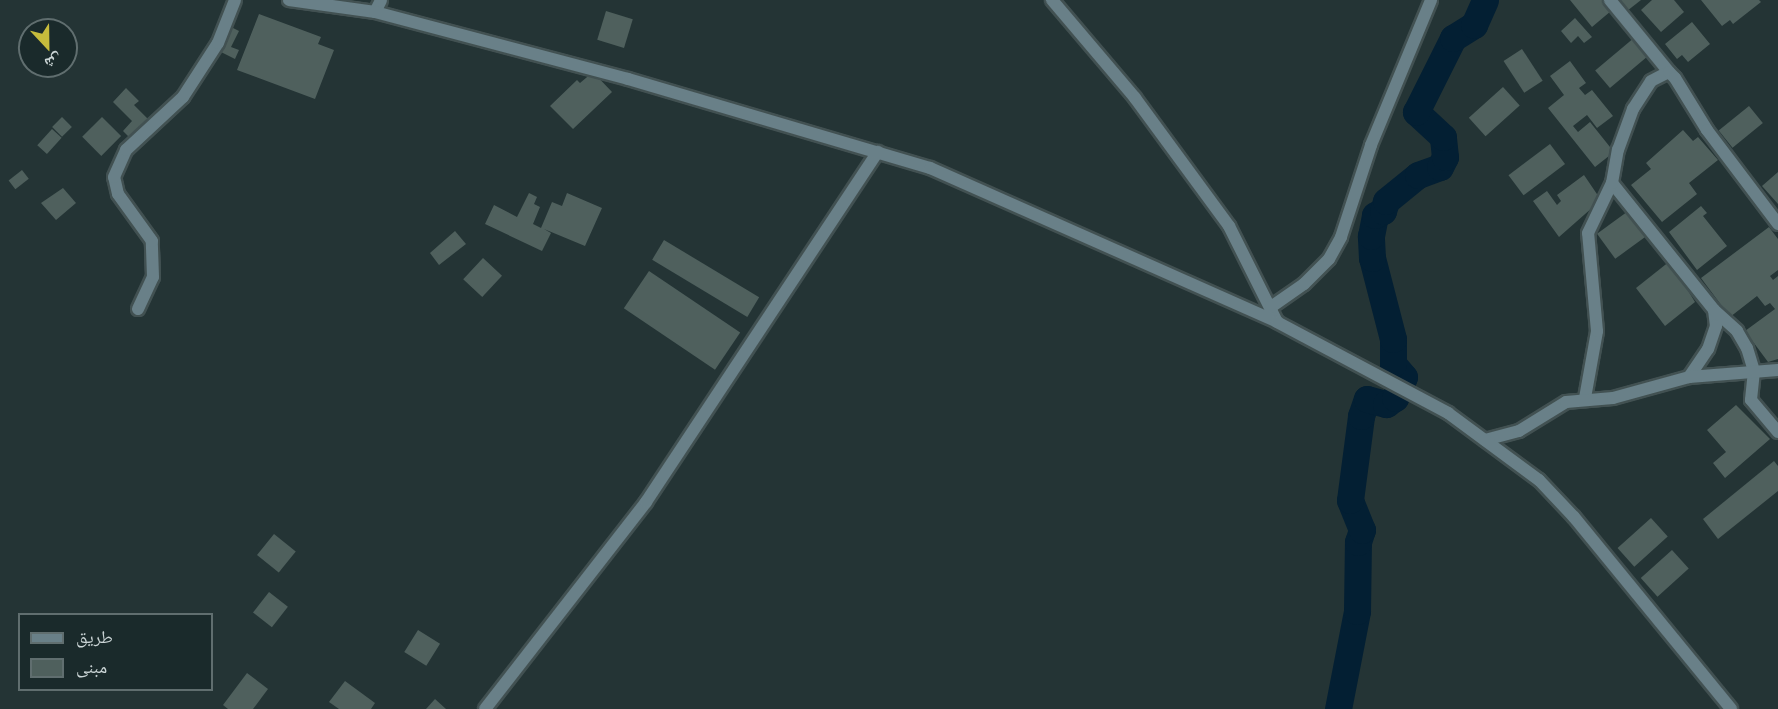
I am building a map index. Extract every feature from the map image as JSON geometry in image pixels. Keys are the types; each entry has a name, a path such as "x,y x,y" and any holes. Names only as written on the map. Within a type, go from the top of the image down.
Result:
{"street":[{"path":"138,309 153,277 152,241 118,194 114,177 126,150 183,98 218,43 235,0"},
{"path":"289,0 375,12 628,79 930,168 1277,322 1362,365 1448,413 1539,480 1574,518 1731,709"},
{"path":"375,12 381,0"},
{"path":"1052,0 1135,98 1229,226 1277,322"},
{"path":"1270,307 1320,268 1341,237 1371,145 1431,0"},
{"path":"1610,0 1669,72 1707,130 1778,224"},
{"path":"1585,398 1597,331 1588,233 1612,183 1618,150 1633,109 1651,81 1669,72"},
{"path":"485,709 646,502 878,152"},
{"path":"1612,183 1714,310 1737,331 1754,371 1750,400 1778,432"},
{"path":"1689,377 1708,349 1716,326 1714,310"},
{"path":"1485,440 1519,431 1566,402 1585,398 1613,398 1689,377 1778,370"}],"building":[{"path":"1570,0 1602,0 1611,11 1592,27"},
{"path":"1619,0 1641,0 1627,11"},
{"path":"1652,0 1674,0 1684,12 1661,32 1641,10"},
{"path":"1701,0 1759,0 1761,2 1733,24 1730,20 1722,26"},
{"path":"606,11 633,19 624,48 597,40"},
{"path":"259,14 321,37 318,44 334,50 315,99 237,70"},
{"path":"1575,18 1592,37 1584,43 1578,36 1571,43 1561,31"},
{"path":"1692,22 1710,44 1688,62 1682,55 1677,59 1665,44"},
{"path":"231,27 239,31 231,47 239,50 235,59 219,51"},
{"path":"1635,37 1650,55 1610,88 1595,70"},
{"path":"1522,49 1543,81 1524,93 1504,61"},
{"path":"1570,61 1586,83 1579,88 1585,95 1592,90 1613,116 1597,128 1587,115 1573,126 1578,132 1590,122 1614,152 1595,167 1548,108 1564,95 1550,76"},
{"path":"593,72 612,92 573,129 550,106 577,80 580,83"},
{"path":"1503,87 1520,106 1486,136 1469,118"},
{"path":"126,88 139,101 134,105 148,119 130,138 123,131 132,121 113,102"},
{"path":"1749,106 1763,123 1733,148 1719,131"},
{"path":"62,117 72,127 62,137 52,127"},
{"path":"102,117 121,136 101,156 82,137"},
{"path":"52,129 62,138 47,154 37,145"},
{"path":"1683,130 1693,141 1698,137 1718,160 1689,183 1697,194 1662,222 1631,185 1651,169 1646,163"},
{"path":"1550,144 1565,164 1524,195 1508,175"},
{"path":"22,170 29,179 15,189 9,180"},
{"path":"1778,172 1778,204 1762,186"},
{"path":"1584,175 1601,200 1559,237 1533,201 1547,191 1557,205 1561,201 1557,195"},
{"path":"63,188 76,203 56,220 41,203"},
{"path":"529,193 537,197 534,204 540,207 533,224 541,228 552,202 562,206 567,193 602,208 585,246 544,229 551,233 542,251 485,224 494,205 517,217"},
{"path":"1701,206 1707,213 1703,216 1727,246 1697,270 1669,232"},
{"path":"1631,209 1649,234 1615,259 1597,234"},
{"path":"1769,227 1778,239 1778,270 1770,276 1773,280 1778,276 1778,359 1768,362 1745,331 1775,309 1770,303 1765,306 1757,296 1730,317 1701,278"},
{"path":"455,231 466,244 439,265 430,253"},
{"path":"664,240 759,297 747,317 652,260"},
{"path":"483,258 502,276 482,297 463,279"},
{"path":"1670,261 1695,302 1665,326 1636,288"},
{"path":"649,271 740,333 715,370 624,308"},
{"path":"1736,405 1770,439 1725,478 1713,463 1726,452 1707,430"},
{"path":"1774,461 1778,466 1778,491 1718,539 1703,519"},
{"path":"1651,518 1668,537 1634,567 1618,548"},
{"path":"274,534 296,552 279,573 257,555"},
{"path":"1672,550 1689,569 1658,597 1641,578"},
{"path":"269,592 288,607 272,627 253,612"},
{"path":"418,630 440,644 426,666 404,652"},
{"path":"247,673 268,689 253,709 228,709 223,705"},
{"path":"345,681 375,703 371,709 339,709 329,702"},
{"path":"435,699 446,709 426,709"}],"waterway":[{"path":"1338,709 1357,611 1358,542 1362,530 1350,500 1361,416 1367,399 1386,404 1395,398 1404,377 1393,364 1393,339 1372,258 1371,236 1375,215 1383,211 1386,201 1418,175 1440,167 1445,157 1443,137 1416,112 1453,38 1474,25 1485,0"}]}
